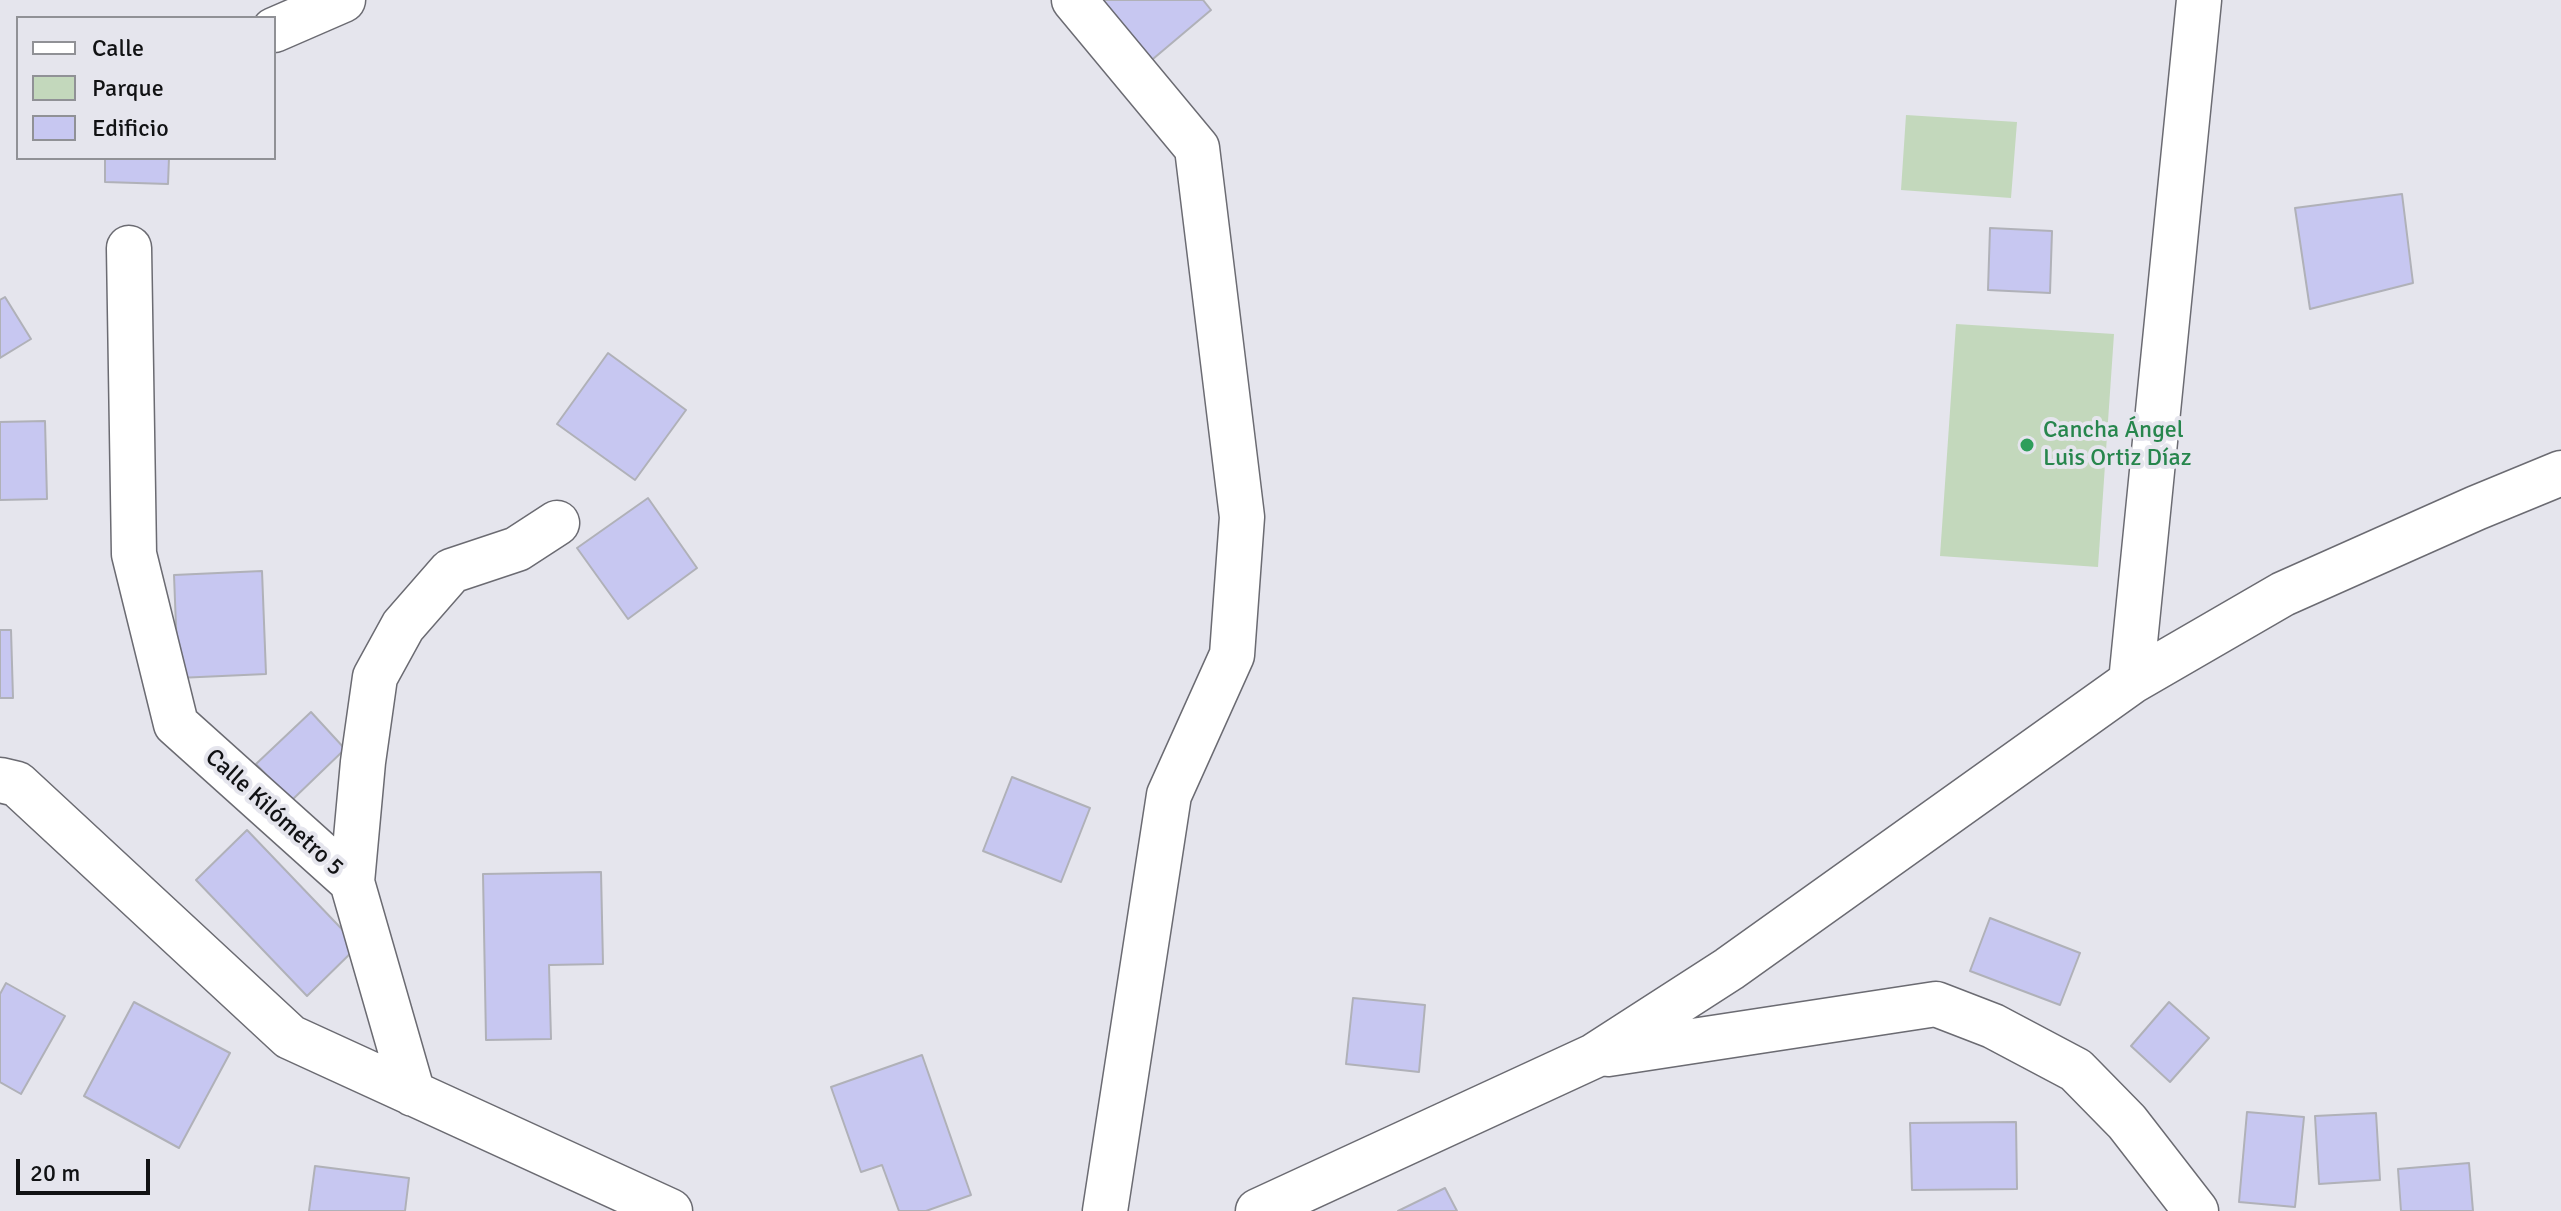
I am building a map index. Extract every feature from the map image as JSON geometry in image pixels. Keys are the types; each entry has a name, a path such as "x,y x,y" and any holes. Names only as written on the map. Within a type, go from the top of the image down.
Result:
{"street":[{"path":"276,29 343,0"},
{"path":"1074,0 1197,148 1242,517 1232,655 1169,795 1105,1211"},
{"path":"2131,682 2199,0"},
{"name":"Calle Kilómetro 5","path":"129,248 134,554 176,724 352,882 413,1094"},
{"path":"1258,1211 1304,1202 1594,1056 1729,969 2131,682 2283,594 2561,473"},
{"path":"352,882 363,762 375,677 403,626 451,571 517,549 557,523"},
{"path":"0,780 17,784 290,1037 670,1211"},
{"path":"1594,1056 1936,1004 1993,1026 2076,1070 2127,1122 2196,1211"}],"green space":[{"path":"1906,115 2017,122 2011,198 1901,190"},
{"name":"Cancha Ángel Luis Ortiz Díaz","path":"1956,324 2114,334 2098,567 1940,556"}],"building":[{"path":"1095,0 1203,0 1211,10 1147,64"},
{"path":"105,160 169,160 168,184 105,182"},
{"path":"2402,194 2413,283 2310,309 2295,208"},
{"path":"1990,228 2052,231 2050,293 1988,290"},
{"path":"5,297 31,339 0,358 0,300"},
{"path":"608,353 686,410 635,480 557,424"},
{"path":"45,421 47,499 0,500 0,422"},
{"path":"648,498 697,568 628,619 577,548"},
{"path":"262,571 266,674 178,678 174,575"},
{"path":"0,630 11,630 13,698 0,698"},
{"path":"311,712 345,749 291,801 256,764"},
{"path":"1012,777 1090,808 1061,882 983,851"},
{"path":"247,830 358,946 307,996 196,880"},
{"path":"601,872 603,964 549,965 551,1039 486,1040 483,874"},
{"path":"1990,918 2080,953 2060,1005 1970,971"},
{"path":"6,983 65,1016 21,1094 0,1082 0,994"},
{"path":"1353,998 1425,1005 1419,1072 1346,1064"},
{"path":"134,1002 230,1053 179,1148 84,1096"},
{"path":"2169,1002 2209,1038 2170,1082 2131,1046"},
{"path":"922,1055 971,1195 926,1211 899,1211 882,1165 861,1172 831,1087"},
{"path":"2247,1112 2304,1117 2295,1207 2239,1202"},
{"path":"2376,1113 2380,1180 2319,1184 2315,1116"},
{"path":"2016,1122 2017,1189 1912,1190 1910,1123"},
{"path":"2469,1163 2473,1211 2401,1211 2398,1169"},
{"path":"315,1166 409,1178 405,1211 309,1211"},
{"path":"1445,1188 1457,1211 1398,1211"}],"place":[{"name":"Cancha Ángel Luis Ortiz Díaz","path":"2027,445"}]}
